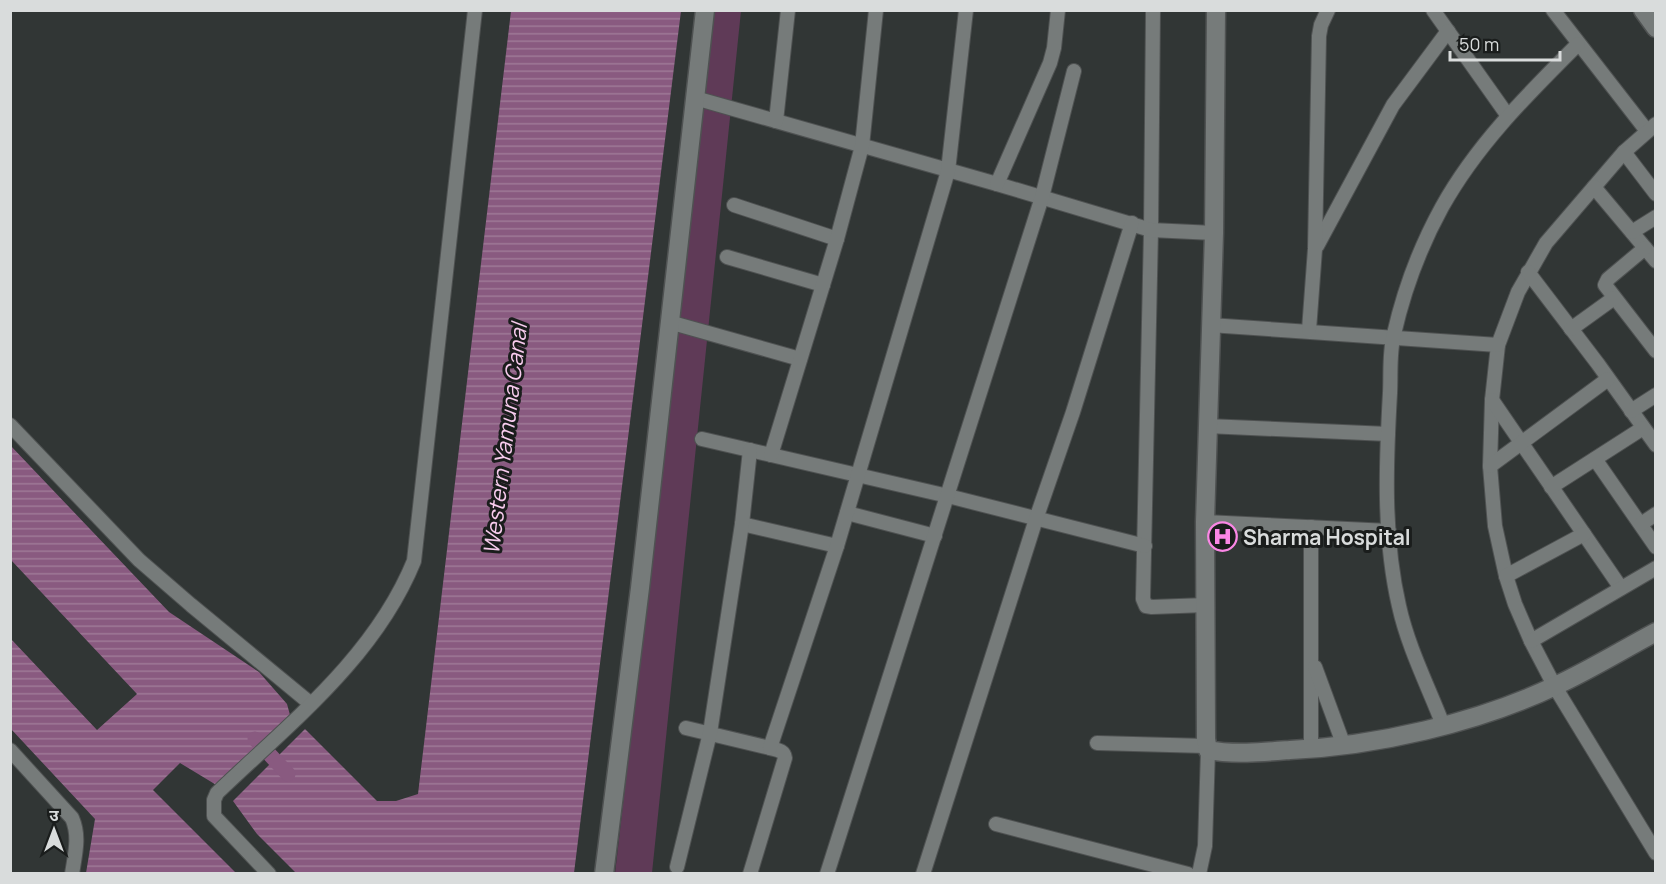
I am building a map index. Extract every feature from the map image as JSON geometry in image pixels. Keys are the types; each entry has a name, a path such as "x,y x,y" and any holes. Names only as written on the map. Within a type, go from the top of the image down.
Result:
{"street":[{"path":"269,873 214,816 214,800 217,793 352,662 404,585 414,561 475,10"},
{"path":"604,873 639,600 705,10"},
{"path":"776,121 788,10"},
{"path":"771,455 837,239 862,146 876,10"},
{"path":"770,748 837,546 948,171 966,10"},
{"path":"997,184 1050,63 1058,10"},
{"path":"1153,10 1152,230 1143,599 1146,606 1206,605"},
{"path":"1199,873 1205,846 1207,748 1205,522 1214,233 1216,10"},
{"path":"1309,330 1315,249 1319,36 1328,10"},
{"path":"1433,10 1508,116"},
{"path":"1553,10 1578,44 1651,128 1624,152 1546,243 1518,292 1498,345 1492,400 1490,466 1495,526 1515,604 1532,641 1555,687 1656,853"},
{"path":"1643,10 1656,28"},
{"path":"1315,249 1394,105 1448,31"},
{"path":"1443,725 1399,608 1389,531 1388,434 1393,337 1419,254 1443,206 1478,152 1508,116 1578,44"},
{"path":"827,873 1041,197 1074,71"},
{"path":"695,98 1152,230 1214,233"},
{"path":"1624,152 1656,194"},
{"path":"1594,187 1656,261"},
{"path":"734,205 837,239"},
{"path":"1632,232 1656,217"},
{"path":"922,873 1036,519 1073,412 1132,223"},
{"path":"1645,248 1605,281 1605,285 1656,351"},
{"path":"727,257 823,285"},
{"path":"1528,273 1656,445"},
{"path":"1571,329 1614,298"},
{"path":"669,322 800,359"},
{"path":"1210,325 1309,330 1498,345"},
{"path":"1490,466 1608,379"},
{"path":"1631,411 1656,395"},
{"path":"1492,400 1621,588"},
{"path":"10,426 139,560 311,704"},
{"path":"1207,426 1388,434"},
{"path":"1551,487 1643,428"},
{"path":"702,439 948,496 1145,546"},
{"path":"677,867 710,733 742,524 750,450"},
{"path":"1595,459 1656,547"},
{"path":"847,513 935,536"},
{"path":"1641,524 1656,514"},
{"path":"1205,522 1389,531"},
{"path":"742,524 837,546"},
{"path":"1311,527 1311,749"},
{"path":"1506,576 1584,534"},
{"path":"1532,641 1656,568"},
{"path":"1097,743 1274,751 1344,746 1443,725 1496,710 1555,687 1656,632"},
{"path":"1311,656 1344,746"},
{"path":"686,728 782,751 785,758 750,873"},
{"path":"10,750 72,818 77,838 72,873"},
{"path":"996,824 1188,873"}],"shaded area":[{"path":"714,11 741,11 652,873 615,874"}],"water":[{"name":"Western Yamuna Canal","path":"511,11 681,11 574,873 296,873 257,834 233,801 305,729 377,801 396,801 418,794"},
{"path":"10,445 169,612 259,672 287,704 290,715 218,786 180,763 153,790 236,873 86,873 95,819 11,729 11,639 97,730 137,694 11,560"}],"building":[{"path":"1216,532 1229,532 1229,544 1216,544"}],"waterway":[{"path":"255,739 288,774"}],"place":[{"name":"Sharma Hospital","path":"1222,537"}]}
